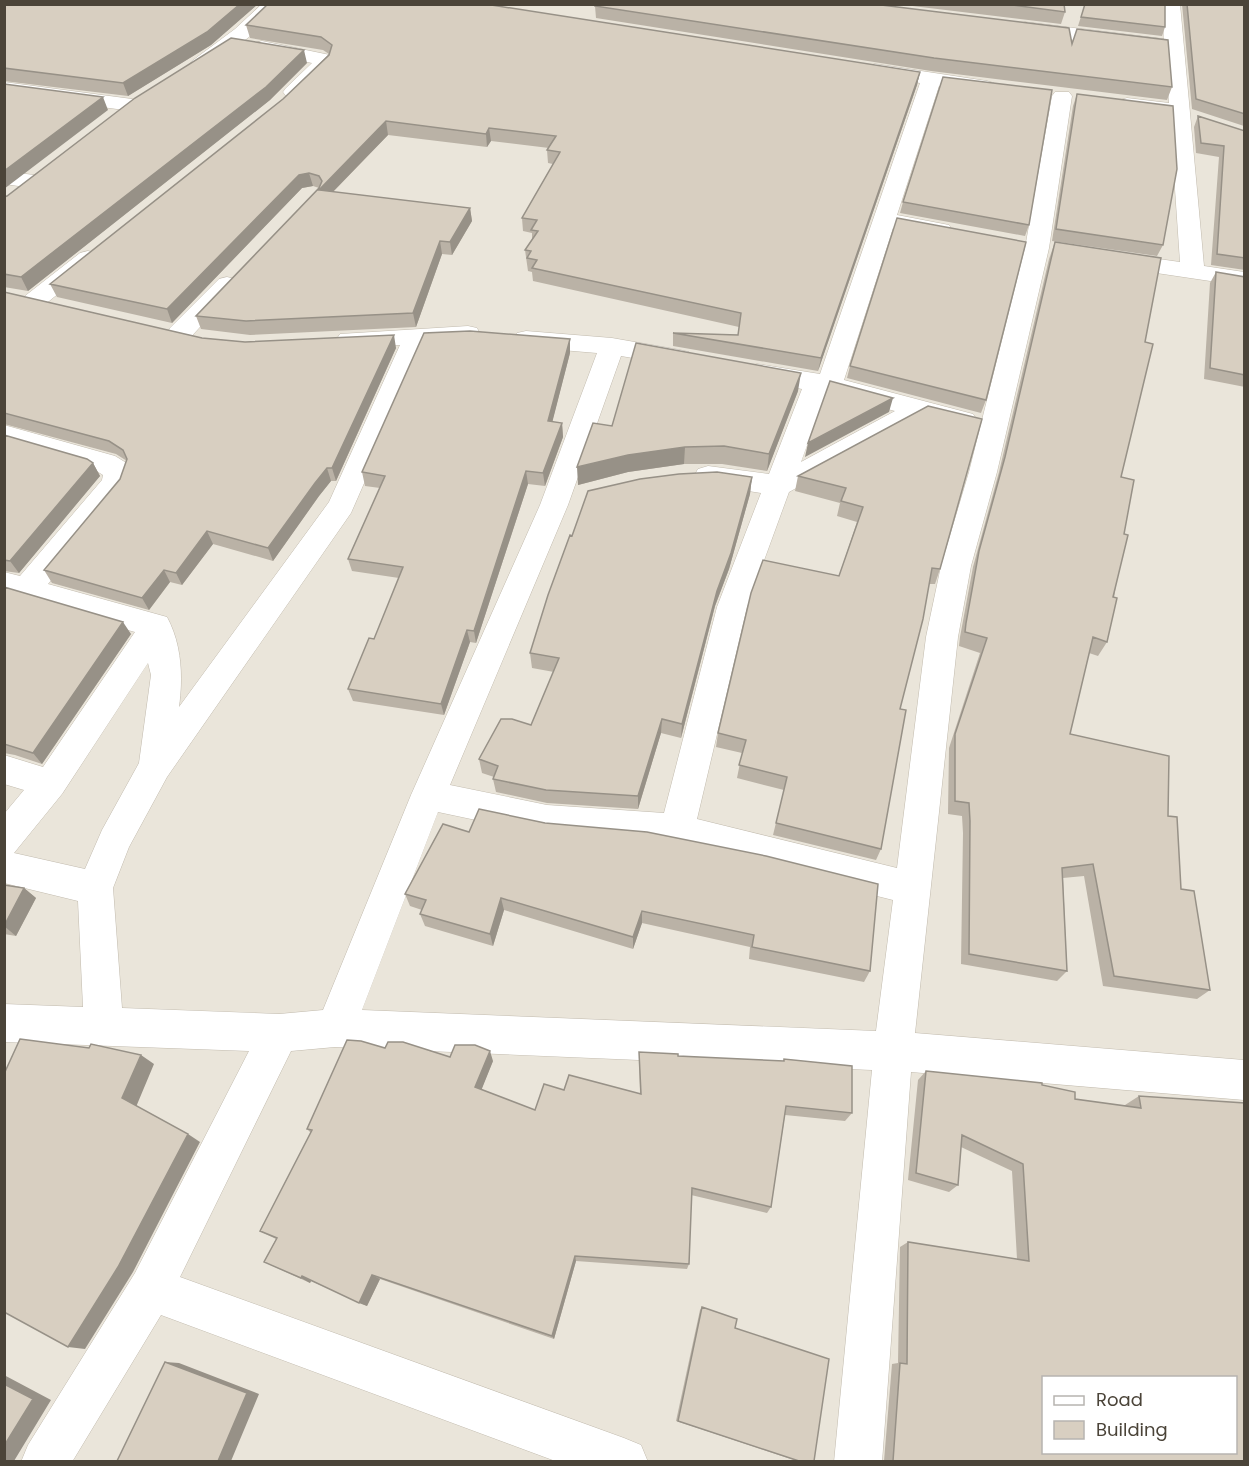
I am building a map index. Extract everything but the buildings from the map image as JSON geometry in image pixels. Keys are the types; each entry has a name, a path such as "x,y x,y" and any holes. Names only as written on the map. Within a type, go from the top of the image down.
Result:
{"street":[{"path":"182,76 231,42 273,4"},
{"path":"1171,4 1193,272"},
{"path":"1010,27 1174,46"},
{"path":"231,42 322,59 321,66 278,106"},
{"path":"862,68 1007,89"},
{"path":"676,830 732,607 823,383 931,79"},
{"path":"4,88 132,105"},
{"path":"114,119 132,105 152,94"},
{"path":"858,1461 893,1051 942,637 956,566 994,428 1037,248 1063,96"},
{"path":"1109,102 1180,113 1202,121"},
{"path":"12,198 51,168"},
{"path":"4,177 33,182"},
{"path":"883,219 960,234"},
{"path":"67,309 24,299 108,243"},
{"path":"1092,257 1245,279"},
{"path":"207,341 167,332 244,266"},
{"path":"321,341 472,334 612,346 703,362"},
{"path":"104,1026 95,888 114,841 155,767 341,506 416,337"},
{"path":"334,1028 428,795 554,505 612,346"},
{"path":"737,368 823,383 994,428"},
{"path":"683,477 718,476 780,485 920,409"},
{"path":"4,434 105,463 118,471 115,483 16,586 156,626"},
{"path":"554,505 586,494"},
{"path":"155,767 167,675 156,626"},
{"path":"4,841 50,784 156,626"},
{"path":"4,769 50,784"},
{"path":"428,795 547,820 676,830 913,889"},
{"path":"4,867 95,888"},
{"path":"4,1023 279,1033 334,1028 893,1051 1245,1080"},
{"path":"45,1461 151,1289 279,1033"},
{"path":"151,1289 624,1461"}],"shaded area":[{"path":"5,5 1244,5 1244,1461 5,1462"}]}
